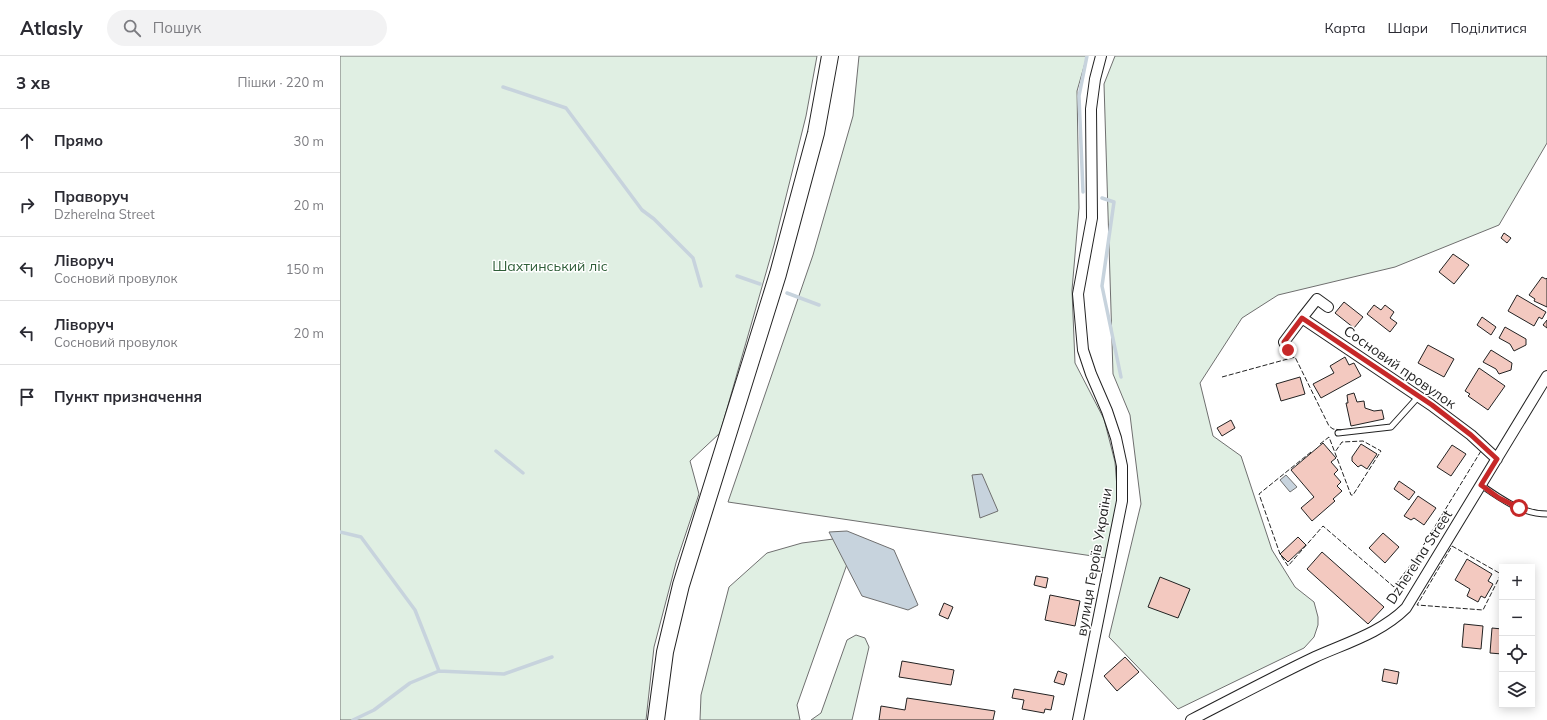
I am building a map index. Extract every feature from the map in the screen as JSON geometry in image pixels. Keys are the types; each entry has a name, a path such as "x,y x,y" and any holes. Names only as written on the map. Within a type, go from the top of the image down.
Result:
{"highway":[{"path":"656,720 665,652 681,585 778,274 816,133 830,56"}],"street":[{"name":"вулиця Героїв України","path":"1078,720 1122,501 1122,466 1116,438 1107,411 1091,374 1083,350 1078,294 1092,218 1091,109 1095,78 1100,56"},
{"path":"1288,350 1284,342 1317,299 1328,307"},
{"name":"Сосновий провулок","path":"1302,318 1419,396 1471,435 1497,459"},
{"name":"Dzherelna Street","path":"1191,720 1314,657 1382,628 1394,620 1406,608 1545,382"}],"lane":[{"path":"1338,433 1391,427 1419,396"},
{"path":"1481,485 1499,498 1519,508 1534,514 1547,514"}],"green space":[{"name":"Шахтинський ліс","path":"340,56 817,56 806,116 774,245 720,433 690,461 699,494 676,563 654,647 646,720 340,720"},
{"path":"859,56 1087,56 1077,91 1079,208 1072,290 1075,363 1104,419 1115,462 1118,501 1106,558 728,502 813,255 853,116"},
{"path":"1115,56 1547,56 1547,143 1499,225 1395,267 1278,295 1242,318 1200,383 1213,436 1241,456 1272,550 1295,587 1314,602 1318,617 1318,625 1314,637 1304,648 1178,709 1109,637 1141,504 1130,415 1113,374 1104,84"},
{"path":"857,536 797,705 800,720 700,720 701,695 729,587 767,553 802,543"},
{"path":"856,635 865,638 869,647 852,720 811,720 821,713 847,640"}],"shaded area":[{"path":"982,474 998,511 980,518 972,475"},
{"path":"1286,475 1297,487 1290,492 1280,480"},
{"path":"847,531 894,550 918,605 908,610 862,596 829,532"}],"building":[{"path":"1504,233 1511,238 1507,243 1501,238"},
{"path":"1453,254 1469,265 1454,284 1439,272"},
{"path":"1542,277 1547,278 1547,307 1534,301 1535,299 1529,295"},
{"path":"1517,295 1546,312 1542,319 1539,317 1534,326 1508,311"},
{"path":"1344,302 1363,317 1354,328 1335,313"},
{"path":"1374,305 1381,310 1385,305 1394,312 1390,318 1397,323 1390,332 1367,314"},
{"path":"1482,317 1496,327 1491,335 1477,325"},
{"path":"1547,320 1547,328 1543,325"},
{"path":"1505,327 1526,339 1526,345 1514,351 1510,344 1499,338"},
{"path":"1428,345 1454,359 1444,377 1418,363"},
{"path":"1491,350 1512,363 1511,370 1499,374 1496,369 1483,362"},
{"path":"1345,357 1349,365 1354,363 1361,376 1321,398 1313,384 1334,373 1330,366"},
{"path":"1479,368 1505,386 1488,410 1468,396 1470,394 1465,391"},
{"path":"1300,377 1305,394 1281,401 1276,384"},
{"path":"1354,393 1357,402 1364,401 1365,408 1374,411 1382,410 1384,419 1351,426 1346,403 1348,403 1347,395"},
{"path":"1231,420 1235,428 1222,436 1217,428"},
{"path":"1323,443 1336,458 1331,462 1338,470 1334,474 1341,482 1337,486 1342,491 1333,499 1335,501 1312,521 1301,508 1314,497 1291,470"},
{"path":"1361,444 1377,454 1367,469 1361,465 1358,467 1352,461 1352,457"},
{"path":"1452,445 1466,454 1451,476 1437,467"},
{"path":"1399,481 1415,492 1409,500 1394,489"},
{"path":"1418,496 1436,508 1424,525 1414,518 1411,520 1404,516"},
{"path":"1383,533 1399,547 1385,563 1369,548"},
{"path":"1298,537 1306,545 1288,562 1280,554"},
{"path":"1322,552 1384,607 1368,624 1307,569"},
{"path":"1467,559 1492,574 1488,581 1493,584 1485,598 1481,596 1478,602 1467,596 1470,589 1455,580"},
{"path":"1036,576 1048,578 1046,588 1034,585"},
{"path":"1160,577 1190,589 1178,618 1148,607"},
{"path":"1050,595 1080,601 1075,626 1045,620"},
{"path":"944,603 953,607 948,619 939,615"},
{"path":"1464,624 1483,626 1481,649 1462,647"},
{"path":"1492,628 1499,629 1499,654 1490,653"},
{"path":"1125,657 1139,672 1117,691 1104,676"},
{"path":"902,661 954,670 951,685 899,677"},
{"path":"1384,669 1399,672 1397,684 1382,681"},
{"path":"1058,671 1067,674 1064,685 1054,682"},
{"path":"1014,689 1054,696 1051,710 1045,709 1044,713 1022,709 1024,700 1012,698"},
{"path":"907,698 995,711 993,720 879,720 881,706 905,710"}],"waterway":[{"path":"1083,192 1079,96 1087,56"},
{"path":"503,87 566,108 642,210 654,219 693,258 701,286"},
{"path":"1102,198 1114,202 1102,286 1121,377"},
{"path":"737,276 760,284"},
{"path":"787,293 819,305"},
{"path":"496,451 523,473"},
{"path":"340,532 361,537 415,610 439,671"},
{"path":"353,720 374,710 410,683 439,671 504,674 552,657"}],"fence":[{"path":"1222,377 1295,357 1329,426 1333,429 1342,430"},
{"path":"1320,444 1329,437 1351,495 1353,495 1381,451 1363,441 1342,442 1335,452"},
{"path":"1311,452 1259,494 1280,554 1288,566 1323,526 1394,587 1415,559 1481,451"},
{"path":"1452,546 1501,574 1483,610 1417,605 1452,546"}],"route":[{"path":"1288,350 1284,342 1302,318 1432,405 1471,435 1497,459 1481,485 1499,498 1519,508"}]}
